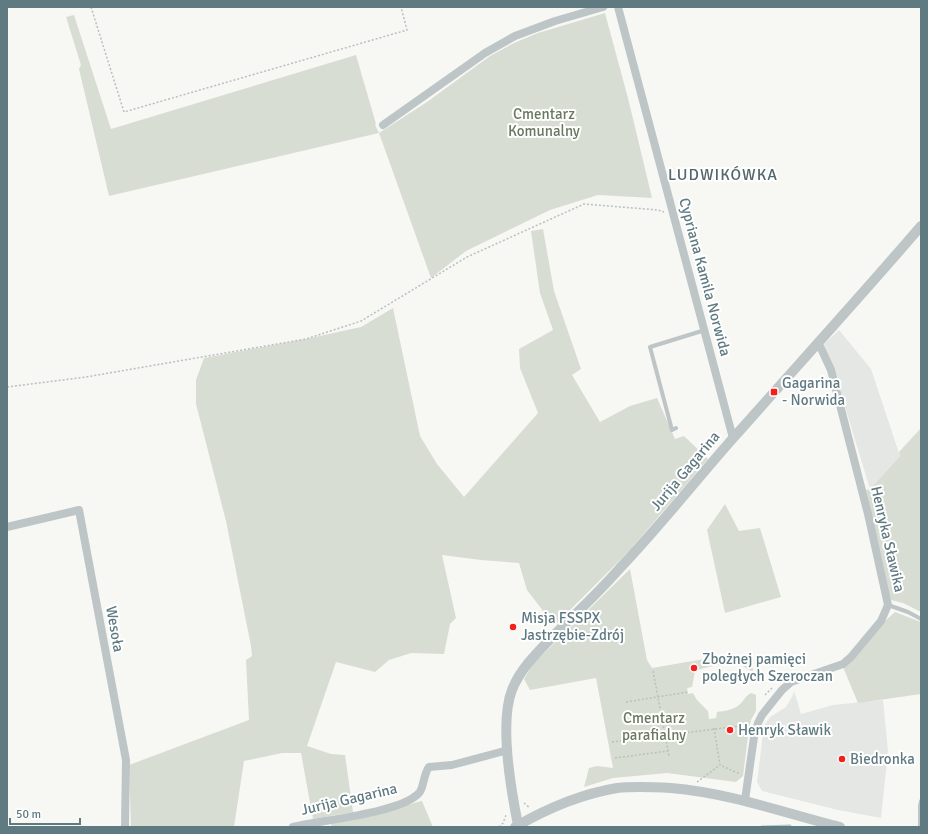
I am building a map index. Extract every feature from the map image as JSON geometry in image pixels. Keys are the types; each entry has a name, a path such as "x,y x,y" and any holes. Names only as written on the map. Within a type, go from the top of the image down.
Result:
{"street":[{"path":"383,125 485,53 515,36 555,21 603,7"},
{"name":"Cypriana Kamila Norwida","path":"618,7 733,438"},
{"name":"Jurija Gagarina","path":"516,826 507,726 509,701 515,682 526,665 620,569 733,438 819,344 921,226"},
{"name":"Henryka Sławika","path":"745,800 754,737 762,715 782,690 791,682 843,664 881,621 888,605 868,514 831,370 819,344"},
{"name":"Wesoła","path":"7,527 79,510 126,760 125,827"},
{"name":"Jurija Gagarina","path":"293,827 354,816 402,804 411,800 421,792 424,776 429,767 452,765 508,750"},
{"path":"516,826 569,801 597,792 618,788 640,787 686,789 745,800 840,827"}],"lane":[{"path":"676,428 672,430 650,347 705,330"},
{"path":"888,605 908,612 921,619"},
{"path":"920,827 921,801"}],"path":[{"path":"91,7 124,112 407,30 401,7"},
{"path":"7,387 86,377 313,337 362,321 467,257 584,204 658,210 674,216"},
{"path":"653,671 668,756"},
{"path":"626,702 688,692"},
{"path":"612,742 714,728 748,725"},
{"path":"714,728 720,766"},
{"path":"615,758 668,751"},
{"path":"720,766 740,774"},
{"path":"693,784 720,766"}],"shaded area":[{"path":"839,330 871,369 900,456 870,489 832,364 824,344"},
{"path":"794,691 801,714 833,705 883,700 888,751 881,818 838,810 762,791 757,782 764,726 770,717 786,707"}],"green space":[{"name":"Cmentarz Komunalny","path":"605,13 629,102 652,198 598,195 550,210 466,251 431,278 379,133 427,102 490,56 514,43 538,33"},
{"path":"74,15 111,129 356,55 376,124 375,125 379,133 109,196 79,69 81,65 66,17"},
{"path":"543,229 554,291 581,369 572,375 600,422 630,406 657,398 675,439 684,436 708,459 629,551 556,624 550,620 527,590 519,563 442,555 456,618 450,624 444,654 411,653 389,660 375,672 336,662 307,746 331,754 345,755 353,812 313,819 301,753 282,753 244,761 234,827 131,827 129,765 249,720 246,660 252,656 251,646 226,521 196,404 196,380 204,358 361,327 393,308 420,436 437,464 464,497 538,413 520,368 519,349 553,330 540,293 531,231"},
{"path":"921,428 921,612 903,603 891,600 866,490 870,489 900,456 899,452"},
{"path":"725,504 739,531 760,528 781,597 725,613 707,530"},
{"name":"Cmentarz parafialny","path":"630,569 647,660 652,668 710,658 751,656 753,671 736,663 710,667 695,671 692,687 687,688 688,694 693,693 697,700 708,711 709,719 716,718 717,712 737,707 751,693 756,695 756,711 749,728 743,776 736,782 667,773 613,778 584,787 589,768 597,766 613,768 596,678 530,690 524,679 533,664"},
{"path":"895,612 921,622 921,694 858,703 843,667"},
{"path":"422,801 433,827 332,827 331,824"}],"waterway":[{"path":"762,827 790,826"}],"place":[{"name":"Gagarina - Norwida","path":"774,392"},
{"name":"Misja FSSPX Jastrzębie-Zdrój","path":"513,627"},
{"name":"Zbożnej pamięci poległych Szeroczan","path":"694,668"},
{"name":"Henryk Sławik","path":"730,730"},
{"name":"Biedronka","path":"842,759"}],"district":[{"name":"LUDWIKÓWKA","path":"723,175"}]}
